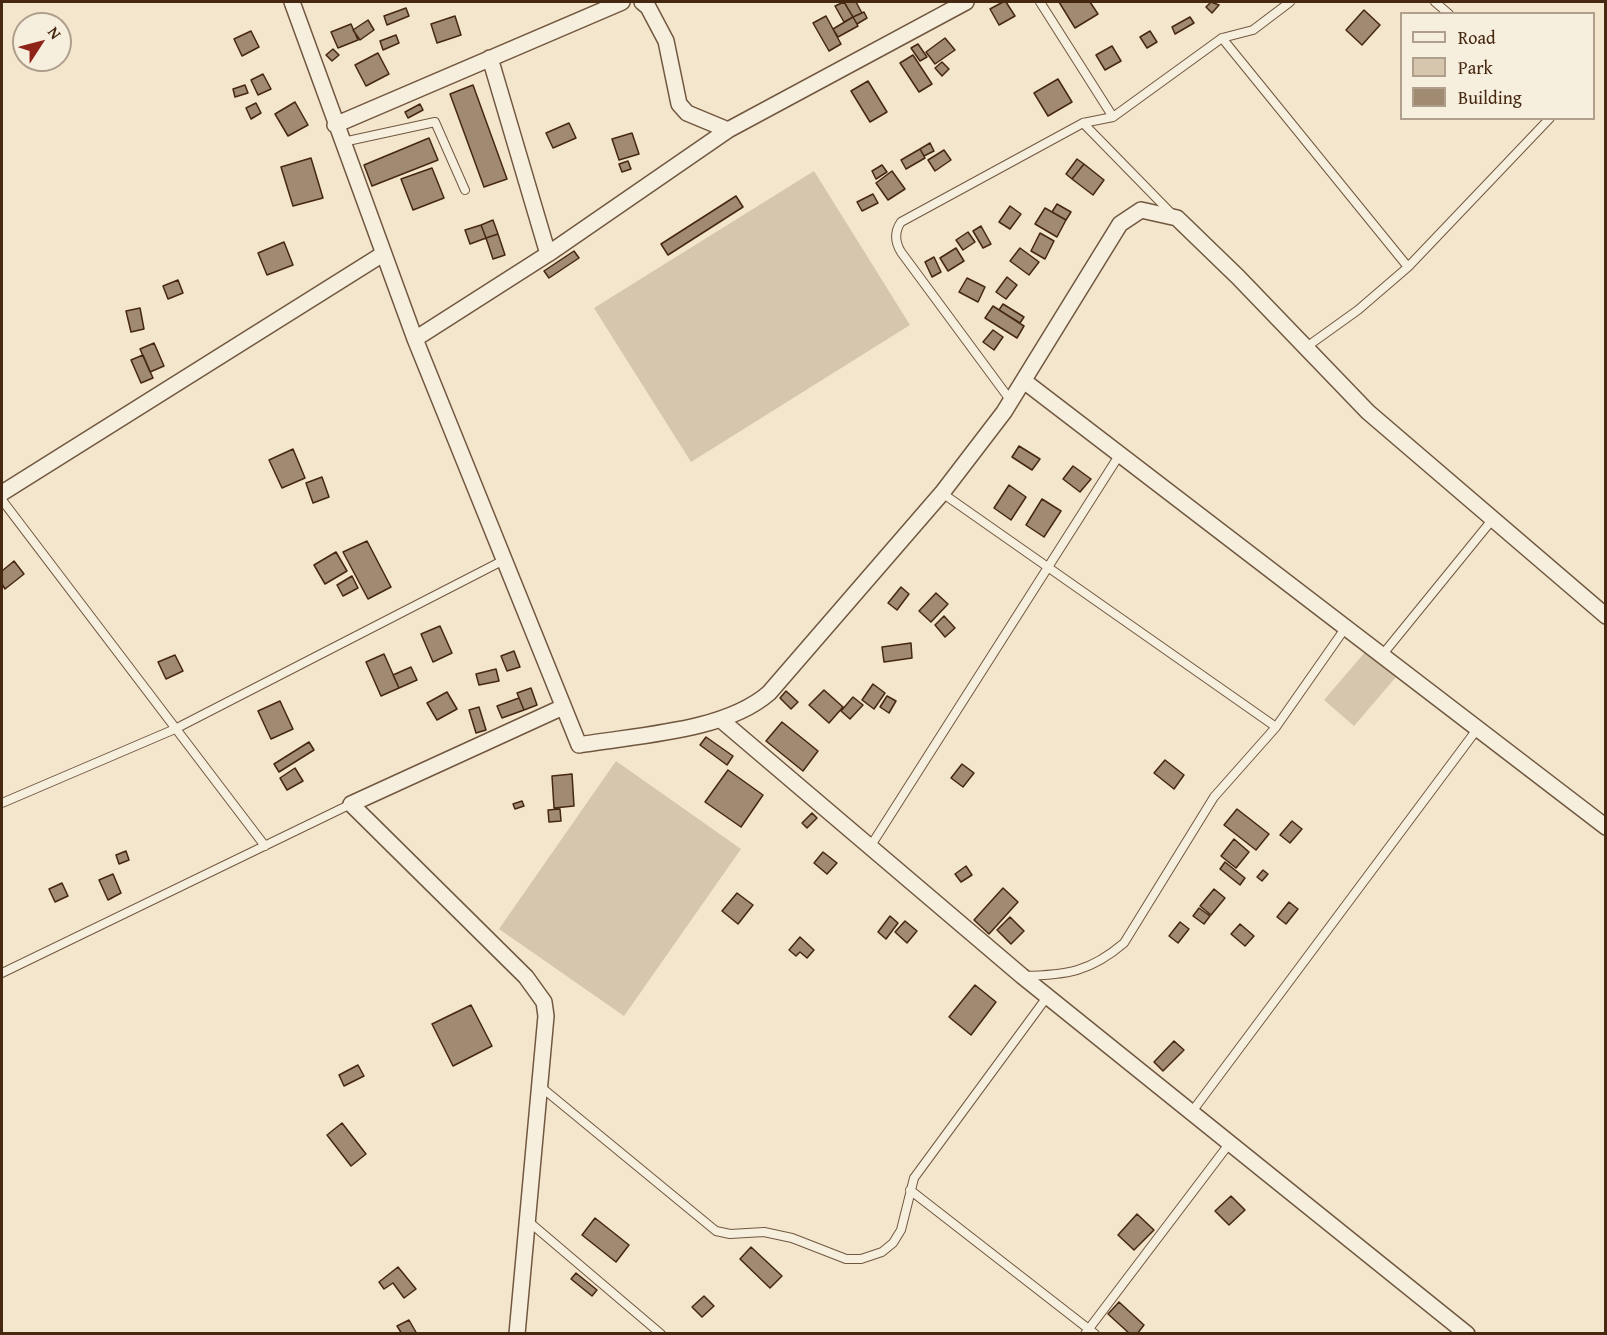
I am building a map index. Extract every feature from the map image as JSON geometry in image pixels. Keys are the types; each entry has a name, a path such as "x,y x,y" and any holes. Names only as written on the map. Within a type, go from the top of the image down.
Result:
{"street":[{"path":"292,2 341,142 415,339 579,745 721,720 756,704 769,693 942,493 1011,401 1120,224 1141,210 1177,218 1368,412 1605,616"},
{"path":"335,125 622,2"},
{"path":"642,2 648,7 666,41 679,104 687,113 728,130"},
{"path":"415,339 548,254 728,130 966,2"},
{"path":"490,58 548,254"},
{"path":"2,493 383,254"},
{"path":"1024,381 1383,654 1605,827"},
{"path":"517,1334 541,1088 546,1016 544,1002 538,990 351,804 563,707"},
{"path":"721,720 1047,997 1458,1331"}],"lane":[{"path":"1040,2 1113,117"},
{"path":"1011,401 901,252 897,244 896,231 901,222 1083,123 1113,117 1222,38 1253,30 1290,2"},
{"path":"1435,2 1447,12"},
{"path":"1222,38 1408,267"},
{"path":"1305,348 1358,310 1408,267 1548,120"},
{"path":"341,142 435,122 465,190"},
{"path":"1083,123 1177,218"},
{"path":"870,847 1120,454"},
{"path":"942,493 1276,727"},
{"path":"2,500 265,846"},
{"path":"1383,654 1492,520"},
{"path":"2,803 175,729 504,560"},
{"path":"1022,976 1058,975 1085,969 1106,958 1124,943 1214,797 1276,727 1346,627"},
{"path":"1191,1113 1478,728"},
{"path":"2,973 351,804"},
{"path":"541,1088 716,1231 730,1234 764,1232 792,1239 835,1257 861,1259 882,1252 897,1237 914,1178 1047,997"},
{"path":"910,1190 1090,1332 1229,1144"},
{"path":"528,1221 661,1334"}],"green space":[{"path":"814,171 910,325 691,462 594,308"},
{"path":"1366,651 1396,677 1354,726 1324,700"},
{"path":"616,761 741,849 624,1016 499,929"}],"building":[{"path":"844,2 856,2 862,13 853,17"},
{"path":"844,2 853,17 844,22 835,6"},
{"path":"1006,2 1015,16 999,25 990,9"},
{"path":"1059,2 1090,2 1098,14 1075,28"},
{"path":"1211,2 1219,5 1212,13 1206,7"},
{"path":"406,8 409,16 387,25 384,16"},
{"path":"1364,10 1380,25 1362,45 1346,30"},
{"path":"864,12 867,18 857,24 853,17"},
{"path":"455,16 461,35 437,43 431,24"},
{"path":"826,16 841,44 829,51 813,23"},
{"path":"853,17 858,26 838,37 833,29"},
{"path":"1190,17 1194,23 1175,34 1172,27"},
{"path":"368,20 374,30 360,40 353,30"},
{"path":"351,24 358,40 338,48 331,32"},
{"path":"251,31 259,47 242,56 234,39"},
{"path":"1150,31 1157,42 1147,48 1140,37"},
{"path":"396,35 399,43 383,50 380,41"},
{"path":"945,38 955,50 935,64 926,52"},
{"path":"918,44 927,57 920,61 911,48"},
{"path":"1112,46 1121,61 1105,70 1096,55"},
{"path":"333,49 339,55 332,61 326,55"},
{"path":"378,53 389,74 366,86 355,65"},
{"path":"913,55 932,84 919,92 900,63"},
{"path":"942,62 949,69 942,76 935,68"},
{"path":"263,74 271,89 258,95 251,80"},
{"path":"1058,79 1072,102 1048,116 1034,93"},
{"path":"868,81 887,112 870,122 851,91"},
{"path":"245,85 248,93 235,97 233,89"},
{"path":"473,85 507,179 484,187 450,94"},
{"path":"295,102 308,125 288,136 275,114"},
{"path":"256,103 261,113 251,119 246,108"},
{"path":"420,104 423,110 408,118 405,112"},
{"path":"569,123 576,138 553,148 546,133"},
{"path":"632,133 639,154 619,160 612,139"},
{"path":"429,138 438,160 372,186 364,165"},
{"path":"930,143 934,151 924,156 920,149"},
{"path":"920,149 925,158 906,169 901,160"},
{"path":"944,150 951,160 935,171 928,160"},
{"path":"311,158 323,198 293,206 281,167"},
{"path":"1077,159 1084,164 1072,179 1066,174"},
{"path":"628,161 631,169 622,172 619,164"},
{"path":"1084,164 1104,180 1093,195 1072,179"},
{"path":"882,165 887,172 876,179 872,171"},
{"path":"432,168 444,198 413,210 401,179"},
{"path":"892,171 905,189 888,200 876,183"},
{"path":"873,194 878,203 862,211 857,202"},
{"path":"736,196 743,207 668,255 661,244"},
{"path":"1057,204 1071,212 1066,220 1052,212"},
{"path":"1010,206 1021,214 1010,229 999,222"},
{"path":"1045,208 1066,220 1057,237 1035,224"},
{"path":"493,220 498,234 486,238 481,225"},
{"path":"481,225 486,238 470,244 465,230"},
{"path":"981,226 991,244 983,248 973,231"},
{"path":"968,232 975,242 963,250 956,240"},
{"path":"1040,233 1054,241 1045,259 1031,251"},
{"path":"498,234 505,255 493,259 486,238"},
{"path":"284,242 293,265 267,275 258,253"},
{"path":"956,248 964,261 948,271 940,258"},
{"path":"1020,248 1039,262 1029,275 1010,261"},
{"path":"574,251 579,258 549,278 544,271"},
{"path":"934,257 941,272 932,277 925,262"},
{"path":"1007,277 1017,285 1006,299 996,292"},
{"path":"967,278 985,287 978,302 959,292"},
{"path":"178,280 183,293 168,299 163,286"},
{"path":"1003,304 1024,317 1020,323 999,310"},
{"path":"993,306 1024,326 1017,338 985,318"},
{"path":"140,308 144,329 131,332 126,311"},
{"path":"993,330 1003,337 994,350 983,342"},
{"path":"154,343 164,366 150,372 140,349"},
{"path":"143,355 153,378 141,383 131,360"},
{"path":"1019,446 1040,459 1032,470 1012,457"},
{"path":"293,449 305,478 282,488 269,460"},
{"path":"1073,466 1091,479 1080,492 1063,479"},
{"path":"322,477 329,497 313,503 306,483"},
{"path":"1009,485 1026,497 1011,520 994,508"},
{"path":"1042,499 1061,511 1044,537 1026,525"},
{"path":"367,541 391,587 368,599 343,552"},
{"path":"336,552 347,571 325,584 314,565"},
{"path":"14,561 24,574 5,589 2,584 2,571"},
{"path":"352,576 358,588 343,596 337,585"},
{"path":"901,587 909,594 897,610 888,603"},
{"path":"936,593 948,604 931,622 919,611"},
{"path":"944,616 955,628 945,637 935,625"},
{"path":"440,626 452,653 433,662 421,634"},
{"path":"911,643 912,658 884,662 882,647"},
{"path":"514,651 520,667 507,671 501,656"},
{"path":"384,654 399,688 381,696 366,662"},
{"path":"175,655 183,671 166,679 158,662"},
{"path":"411,667 417,680 399,688 393,675"},
{"path":"496,669 499,681 479,685 476,674"},
{"path":"873,684 885,693 874,709 862,700"},
{"path":"531,688 537,705 524,710 517,693"},
{"path":"824,690 843,707 829,723 809,705"},
{"path":"786,691 798,702 791,709 780,698"},
{"path":"447,692 457,709 437,720 427,703"},
{"path":"887,696 896,701 889,713 880,707"},
{"path":"853,697 863,705 850,719 841,711"},
{"path":"519,698 524,710 502,718 497,706"},
{"path":"280,701 293,729 271,739 258,711"},
{"path":"479,707 486,730 476,733 469,710"},
{"path":"782,722 818,751 803,771 766,741"},
{"path":"706,737 733,756 727,765 700,745"},
{"path":"309,742 314,750 279,772 274,764"},
{"path":"1165,760 1184,775 1174,789 1154,773"},
{"path":"962,764 974,773 963,787 951,778"},
{"path":"295,768 303,781 287,790 280,778"},
{"path":"728,770 763,795 741,827 705,802"},
{"path":"572,774 574,806 554,808 552,776"},
{"path":"522,801 524,806 515,809 513,804"},
{"path":"560,809 561,821 549,822 548,810"},
{"path":"1237,809 1269,834 1256,850 1224,825"},
{"path":"812,813 817,818 807,828 802,823"},
{"path":"1292,821 1302,829 1290,843 1280,835"},
{"path":"1234,839 1249,852 1236,868 1221,856"},
{"path":"126,851 129,860 119,864 116,855"},
{"path":"823,852 837,863 827,874 814,863"},
{"path":"1225,862 1245,878 1240,885 1220,869"},
{"path":"966,866 972,875 961,882 955,874"},
{"path":"1263,870 1268,874 1262,881 1257,877"},
{"path":"113,874 121,893 108,900 99,880"},
{"path":"62,883 68,896 55,902 49,889"},
{"path":"1003,888 1018,902 989,934 974,920"},
{"path":"1214,889 1225,898 1211,915 1200,906"},
{"path":"737,893 753,905 738,924 722,911"},
{"path":"1289,902 1298,909 1286,924 1277,917"},
{"path":"1199,908 1210,916 1204,924 1193,916"},
{"path":"890,916 898,923 886,939 878,932"},
{"path":"1010,917 1024,931 1011,944 997,930"},
{"path":"905,921 917,931 907,943 895,932"},
{"path":"1180,922 1189,929 1178,943 1169,936"},
{"path":"1240,924 1254,936 1245,946 1231,934"},
{"path":"800,937 814,950 807,958 800,952 796,956 789,950"},
{"path":"975,985 996,1002 971,1035 949,1017"},
{"path":"471,1005 492,1046 453,1066 432,1024"},
{"path":"1174,1041 1184,1050 1163,1071 1154,1062"},
{"path":"358,1065 364,1076 344,1086 339,1075"},
{"path":"342,1123 366,1154 351,1166 327,1135"},
{"path":"1231,1196 1245,1210 1229,1225 1215,1211"},
{"path":"1137,1214 1154,1230 1134,1250 1118,1235"},
{"path":"595,1218 629,1245 616,1262 582,1235"},
{"path":"751,1247 782,1276 770,1288 740,1259"},
{"path":"398,1267 416,1289 404,1298 393,1283 384,1289 379,1282"},
{"path":"576,1273 597,1290 592,1296 571,1279"},
{"path":"704,1296 714,1306 702,1317 692,1307"},
{"path":"1119,1302 1144,1325 1137,1334 1130,1334 1108,1314"},
{"path":"409,1320 417,1334 402,1334 397,1326"}]}
